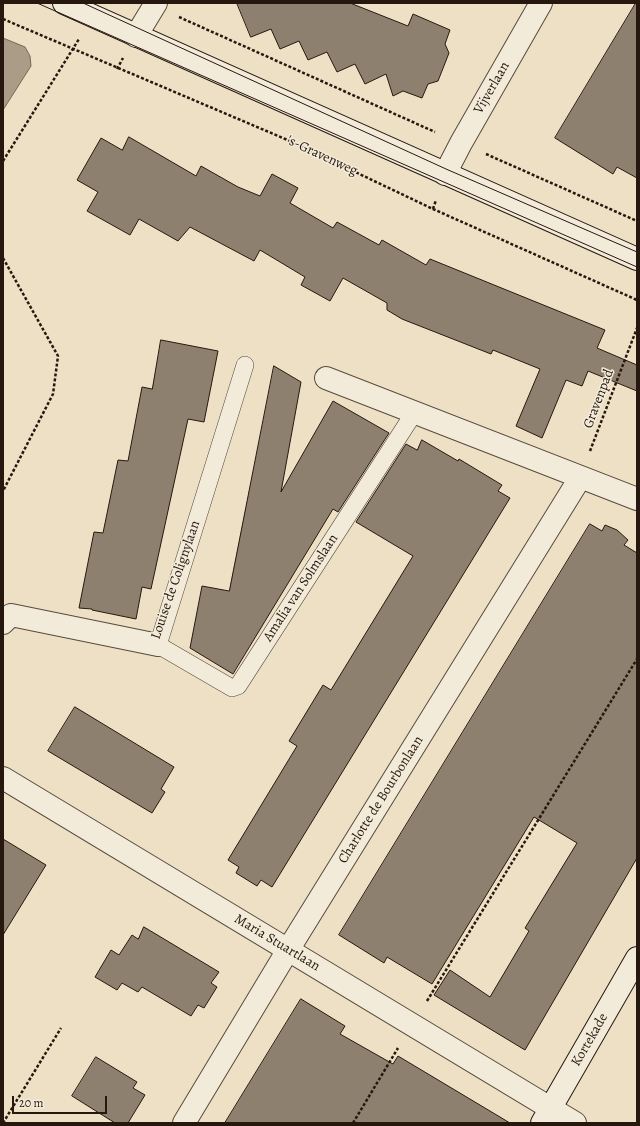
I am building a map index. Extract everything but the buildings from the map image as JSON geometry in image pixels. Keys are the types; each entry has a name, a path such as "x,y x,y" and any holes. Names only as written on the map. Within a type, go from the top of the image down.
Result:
{"street":[{"path":"64,3 95,10 136,36 637,259"},
{"name":"Vijverlaan","path":"445,174 460,143 541,3"},
{"path":"136,36 155,5"},
{"path":"326,378 637,499"},
{"name":"Charlotte de Bourbonlaan","path":"184,1123 288,950 580,478"},
{"name":"Louise de Colignylaan","path":"3,622 11,615 158,644"},
{"name":"Maria Stuartlaan","path":"3,778 412,1025 546,1116 575,1123"},
{"name":"Kortekade","path":"546,1116 637,958"}],"lane":[{"name":"Louise de Colignylaan","path":"158,644 245,365"},
{"name":"Amalia van Solmslaan","path":"158,644 232,688 238,686 414,413"}],"path":[{"path":"155,5 460,143 637,221"},
{"name":"'s-Gravenweg","path":"3,20 290,141 433,210 637,300"},
{"path":"3,161 73,50"},
{"path":"3,258 58,356 53,394 3,491"},
{"name":"Gravenpad","path":"580,478 637,328"},
{"path":"353,1123 637,659"},
{"path":"3,1123 61,1028"}],"shaded area":[{"path":"3,38 25,47 30,56 31,66 3,110"}],"tram line":[{"path":"37,3 637,267"},
{"path":"83,3 446,169 637,252"}]}
